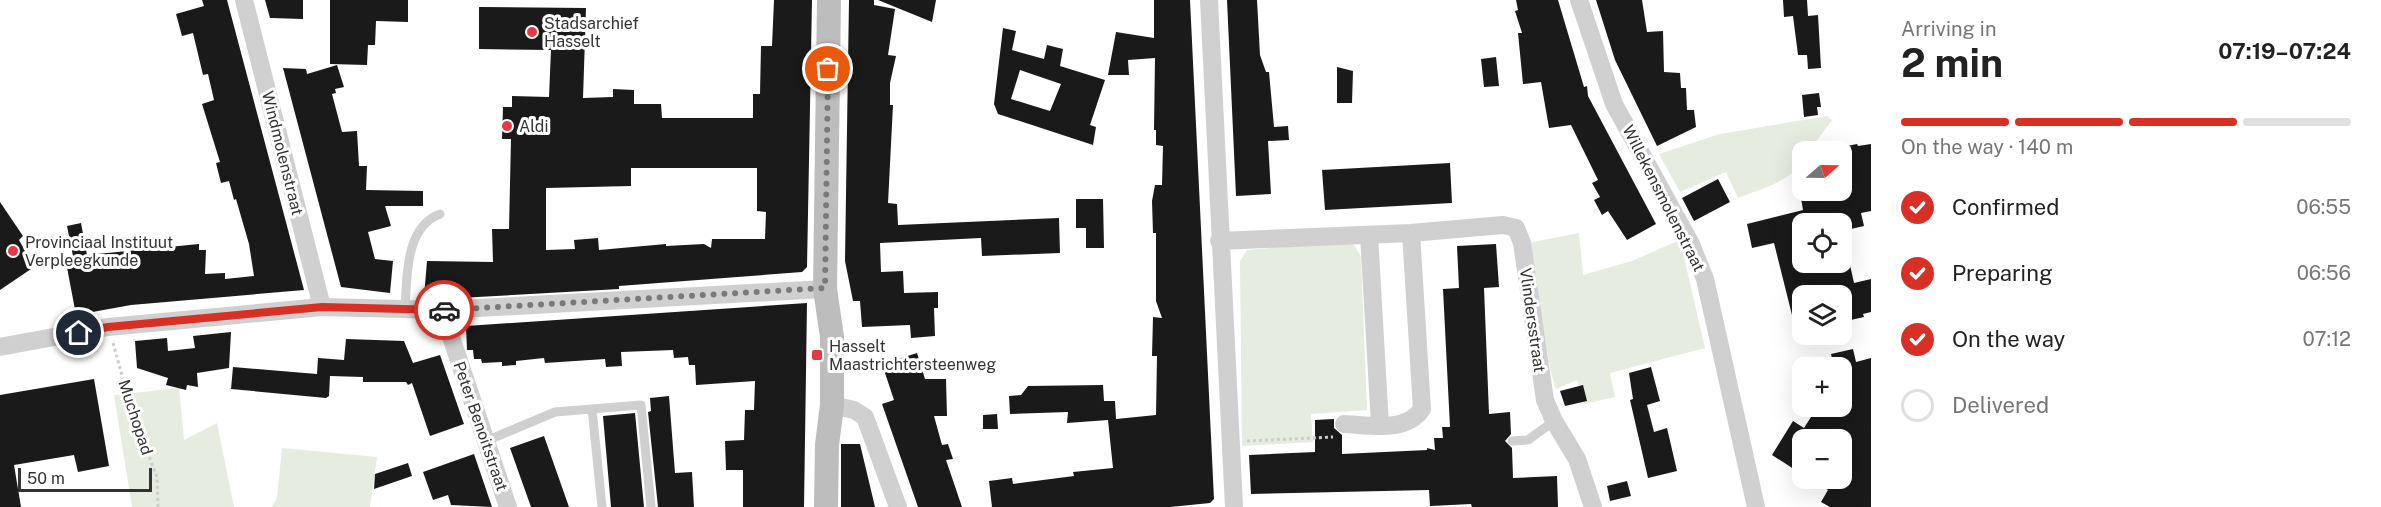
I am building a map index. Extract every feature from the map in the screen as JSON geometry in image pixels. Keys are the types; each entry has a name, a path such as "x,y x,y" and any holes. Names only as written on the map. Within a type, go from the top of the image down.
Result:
{"main road":[{"path":"825,507 827,445 832,405 832,337 825,288 829,0"}],"street":[{"name":"Windmolenstraat","path":"244,0 322,307"},
{"path":"1209,0 1219,241 1234,507"},
{"name":"Willekensmolenstraat","path":"1579,0 1614,104 1691,244 1705,279 1756,507"},
{"name":"Vlindersstraat","path":"1219,241 1411,233 1503,225 1516,228 1522,243 1545,400 1554,421 1577,459 1593,507"},
{"path":"1344,424 1403,424 1412,420 1422,409 1411,233"},
{"path":"1369,235 1380,425"},
{"path":"0,346 108,327 322,307 442,310 825,288"},
{"name":"Peter Benoitstraat","path":"442,310 508,507"},
{"path":"832,405 854,410 865,417 898,507"}],"lane":[{"path":"405,309 412,244 429,218 440,214"},
{"path":"486,441 555,412 642,405 651,507"},
{"path":"592,409 602,507"},
{"path":"1512,441 1528,440 1554,421"}],"path":[{"name":"Muchopad","path":"108,327 134,418 157,477 158,507"}],"shaded area":[{"path":"1827,116 1832,120 1816,141 1792,141 1792,172 1768,187 1738,198 1726,172 1680,192 1659,154 1720,134"},
{"path":"1579,233 1583,275 1632,261 1680,240 1705,348 1610,373 1615,397 1584,404 1577,380 1556,389 1551,373 1528,243"},
{"path":"1345,242 1354,245 1361,257 1367,410 1311,414 1313,442 1242,446 1240,261 1247,250"},
{"path":"179,388 184,440 217,423 234,507 132,507 114,395"},
{"path":"282,448 377,457 370,507 272,507 277,498"}],"building":[{"path":"202,0 227,0 304,290 131,305 76,315 66,262 74,261 67,226 81,223 87,255 199,244 199,250 206,250 205,274 225,273 225,279 254,276 249,244 236,199 234,200 229,181 221,183 216,163 220,162 202,104 214,100 208,74 203,75 193,33 182,36 176,14 204,6"},
{"path":"265,0 303,0 303,19 270,18"},
{"path":"330,0 408,0 408,22 376,21 375,45 368,45 367,65 330,64"},
{"path":"774,0 812,0 807,267 802,272 619,286 619,289 459,298 424,297 427,261 493,262 492,229 509,229 511,139 502,139 503,107 512,107 512,96 549,97 551,50 479,49 479,7 586,8 583,98 613,97 613,89 634,90 634,104 661,104 662,118 753,118 753,94 760,94 761,46 772,46","holes":["631,168 757,168 757,211 766,212 765,239 712,239 711,248 704,244 666,246 666,244 599,250 598,238 574,240 575,249 546,250 546,188 631,186"]},
{"path":"849,0 874,0 874,5 895,9 888,55 896,56 890,83 890,105 893,105 888,203 897,204 898,225 1059,218 1060,253 982,256 981,238 880,243 881,272 903,271 904,293 938,292 938,308 934,308 935,336 911,338 910,325 862,327 860,301 853,301 845,261"},
{"path":"878,0 936,0 932,22"},
{"path":"1154,0 1190,0 1214,499 1210,503 1170,507 992,507 989,481 1012,478 1013,484 1074,476 1073,472 1113,468 1108,420 1067,423 1068,412 1010,414 1009,396 1021,395 1028,386 1103,385 1104,401 1115,401 1116,419 1156,415 1157,356 1152,356 1153,317 1162,318 1156,301 1156,233 1153,233 1152,201 1155,185 1162,185 1163,146 1156,145 1156,130 1154,130 1155,58 1128,60 1129,75 1108,75 1116,32 1154,38"},
{"path":"1227,0 1257,0 1260,55 1266,72 1269,72 1274,127 1288,126 1289,140 1268,141 1271,194 1236,196"},
{"path":"1516,0 1558,0 1584,87 1587,86 1588,96 1656,224 1627,240 1608,211 1602,215 1594,200 1600,197 1592,183 1598,180 1571,125 1549,128 1541,82 1523,84 1518,33 1522,33 1515,11 1518,10"},
{"path":"1596,0 1642,0 1647,32 1663,31 1664,72 1680,73 1681,88 1686,88 1687,110 1694,110 1696,127 1657,146 1615,60"},
{"path":"1783,0 1807,0 1808,16 1818,15 1821,68 1808,69 1807,55 1798,55 1793,16 1784,17"},
{"path":"1003,28 1016,31 1012,50 1044,59 1047,45 1063,49 1060,66 1105,80 1090,125 1096,127 1093,145 998,114 994,104","holes":["1020,70 1061,84 1050,111 1011,99"]},
{"path":"1496,57 1499,86 1484,87 1481,59"},
{"path":"337,65 344,87 335,89 336,93 332,94 342,132 357,131 359,166 367,166 366,190 423,191 423,206 385,206 391,226 368,232 375,259 393,261 390,293 341,287 283,68 306,69 307,74"},
{"path":"1337,67 1353,71 1352,103 1337,103"},
{"path":"1819,93 1821,107 1817,107 1818,115 1804,117 1802,95"},
{"path":"1871,144 1871,211 1861,213 1864,226 1852,229 1852,213 1792,213 1792,273 1852,273 1854,283 1871,279 1871,312 1863,314 1864,317 1852,320 1852,285 1792,285 1792,315 1774,243 1752,248 1747,224 1803,210 1802,201 1852,201 1852,145"},
{"path":"1450,163 1452,203 1325,210 1322,170"},
{"path":"1718,179 1730,202 1694,221 1682,198"},
{"path":"1076,199 1103,199 1104,248 1086,248 1086,228 1076,228"},
{"name":"Provinciaal Instituut Verpleegkunde","path":"0,202 23,236 19,240 32,263 28,265 31,269 0,290"},
{"path":"1496,244 1499,287 1484,288 1489,414 1510,412 1511,434 1505,441 1512,448 1513,478 1557,476 1558,507 1472,507 1471,504 1430,506 1429,490 1251,494 1249,455 1315,452 1315,420 1334,419 1334,428 1342,435 1342,454 1427,450 1427,448 1435,450 1434,438 1443,438 1442,427 1450,427 1443,289 1459,288 1457,246"},
{"path":"807,303 804,507 743,507 743,470 726,470 725,441 744,440 745,410 754,410 755,381 696,385 695,365 689,365 688,357 674,358 673,350 621,352 622,366 606,367 605,359 545,363 544,358 516,361 516,365 502,366 502,362 482,363 481,359 474,359 473,350 467,350 466,326"},
{"path":"231,332 229,368 197,373 198,387 187,385 186,390 166,385 168,378 137,368 135,341 167,338 168,351 195,348 193,336"},
{"path":"346,339 404,341 413,363 440,355 464,424 430,436 412,383 408,385 406,382 363,382 363,377 330,376 329,396 326,398 231,389 233,367 317,374 318,358 344,360"},
{"path":"1853,349 1856,362 1871,358 1871,507 1830,507 1821,502 1828,490 1826,489 1852,489 1852,429 1792,429 1792,468 1772,455 1793,421 1804,428 1811,417 1852,417 1852,357 1832,357 1831,354"},
{"path":"917,353 925,379 946,379 947,416 934,416 942,445 948,444 953,459 946,460 962,507 918,507 882,404 894,400 882,364"},
{"path":"1651,367 1660,401 1647,405 1654,432 1667,428 1677,471 1648,478 1630,400 1633,399 1629,373"},
{"path":"94,379 109,466 78,472 74,455 14,465 21,507 0,507 0,395"},
{"path":"1583,385 1587,401 1565,406 1560,391"},
{"path":"669,396 675,473 692,472 694,507 658,507 648,412 651,411 650,398"},
{"path":"635,413 644,507 611,507 603,416"},
{"path":"997,414 998,429 983,429 983,415"},
{"path":"544,436 569,507 531,507 510,448"},
{"path":"841,444 860,444 875,507 841,507"},
{"path":"474,454 492,507 451,505 448,495 433,500 423,472"},
{"path":"408,463 412,476 374,489 375,474"},
{"path":"1627,481 1631,496 1610,501 1607,486"}],"way so far":[{"path":"444,310 825,288 828,69"}],"place":[{"name":"Stadsarchief Hasselt","path":"532,32"},
{"name":"Aldi","path":"507,126"},
{"name":"Provinciaal Instituut Verpleegkunde","path":"13,251"},
{"name":"Hasselt Maastrichtersteenweg","path":"817,355"}],"route":[{"path":"79,333 108,327 322,307 444,310"}]}
